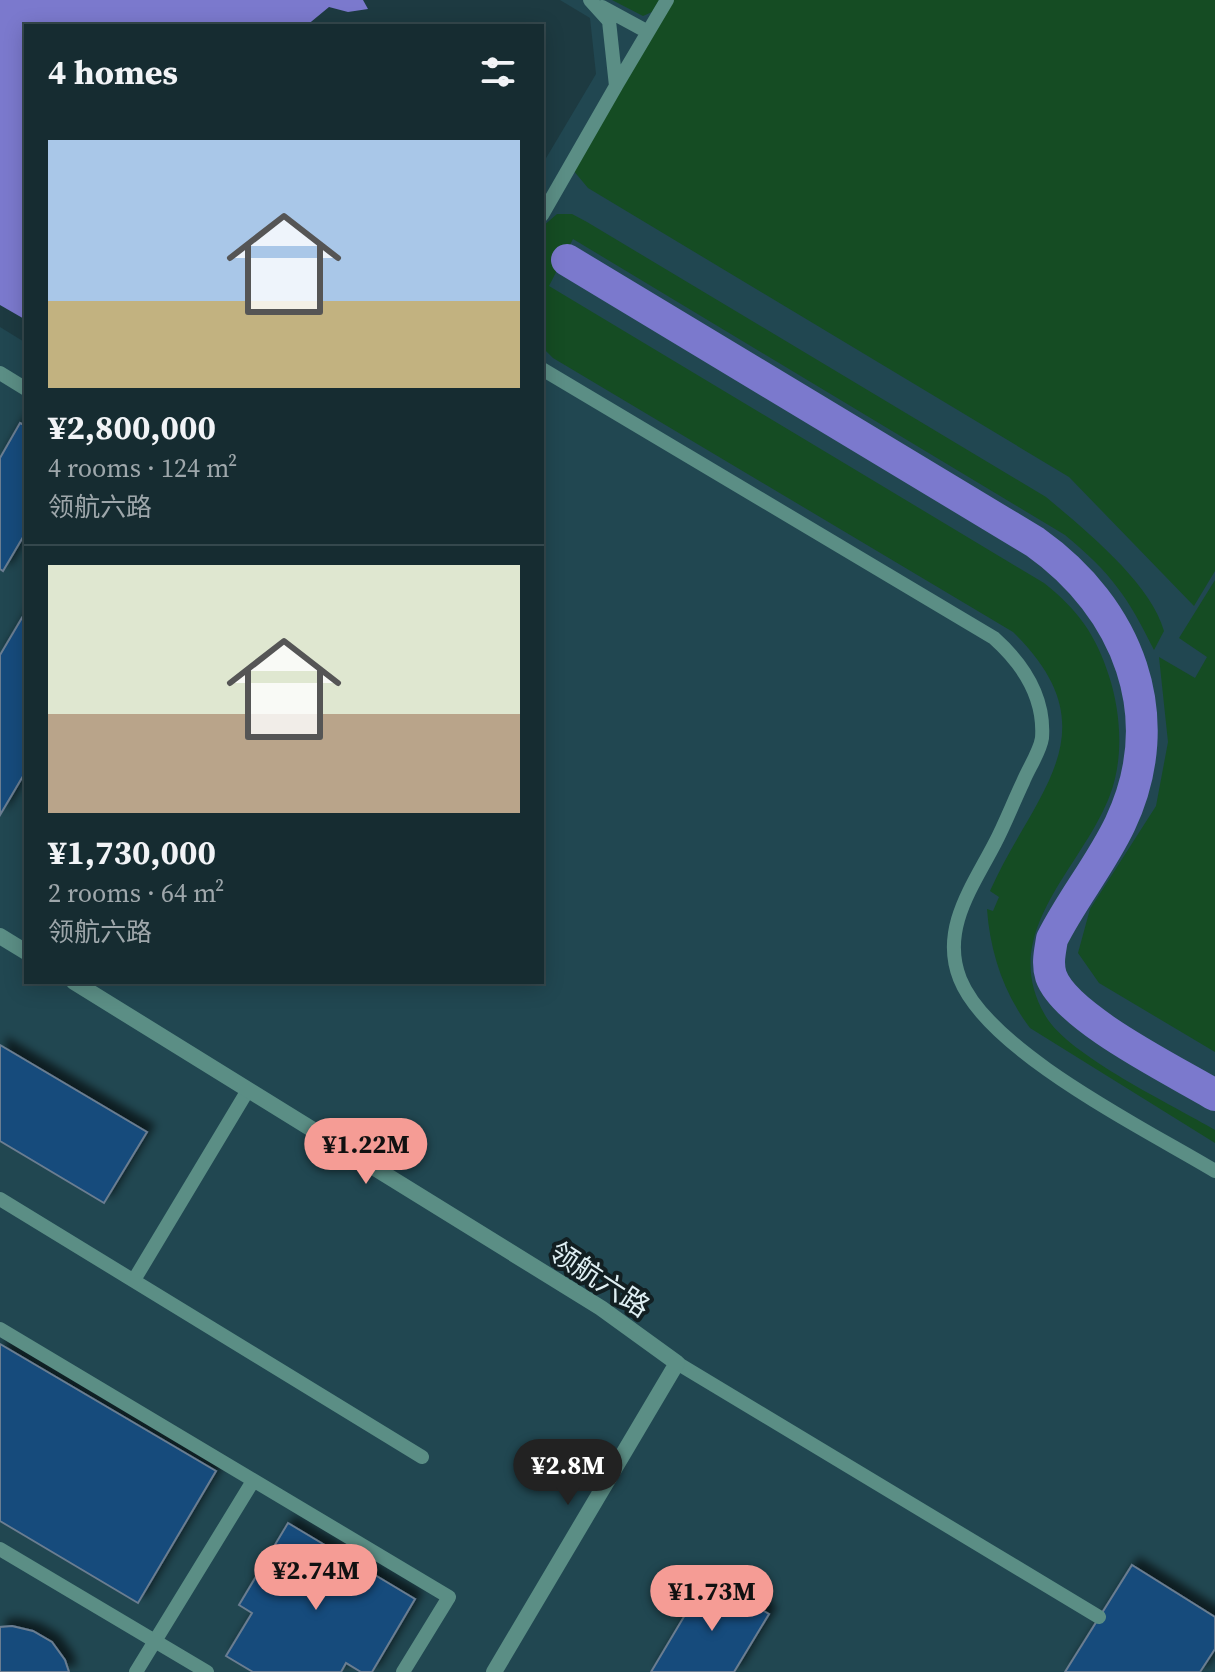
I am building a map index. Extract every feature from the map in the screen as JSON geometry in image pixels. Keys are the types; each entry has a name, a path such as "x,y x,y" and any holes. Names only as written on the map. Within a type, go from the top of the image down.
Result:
{"street":[{"path":"0,936 24,951"},
{"name":"领航六路","path":"77,984 601,1308 677,1363"},
{"path":"494,1672 677,1363"}],"lane":[{"path":"544,212 667,0"},
{"path":"594,2 648,32"},
{"path":"594,2 612,32 616,86"},
{"path":"544,370 994,638 1018,659 1038,694 1042,739 996,841 959,912 953,949 960,980 989,1021 1044,1067 1215,1171"},
{"path":"0,373 24,388"},
{"path":"134,1280 248,1090"},
{"path":"0,1199 422,1457"},
{"path":"0,1329 449,1597 403,1672"},
{"name":"领航六路","path":"677,1363 1099,1617"},
{"path":"136,1672 253,1481"},
{"path":"0,1549 207,1672"}],"shaded area":[{"path":"0,0 363,0 368,9 348,12 329,7 308,24 24,24 24,319 0,305"},
{"path":"560,0 1215,0 1215,1672 0,1672 0,327 24,342 24,984 544,984 544,162 596,74 590,18"}],"green space":[{"path":"612,0 659,0 652,12 643,16"},
{"path":"667,0 1215,0 1215,571 1194,606 1069,477 588,188 573,170"},
{"path":"557,214 572,214 587,222 1046,497 1114,558 1145,594 1164,631 1154,650 1117,587 1065,535 573,239 549,286 1044,583 1067,603 1084,624 1104,661 1113,690 1119,736 1117,766 1110,795 1097,822 1037,928 1031,956 1033,985 1045,1015 1075,1046 1122,1078 1215,1130 1215,1143 1030,1028 1000,972 991,941 987,909 993,911 999,897 990,891 1044,792 1056,762 1062,732 1059,701 1043,668 1013,632 553,358 544,349 544,225"},
{"path":"1215,580 1215,1052 1099,983 1078,953 1090,909 1156,806 1168,742 1159,657 1195,678 1207,657 1179,638"}],"building":[{"path":"20,423 24,425 24,535 3,571 0,569 0,458"},
{"path":"24,614 24,774 0,815 0,655"},
{"path":"0,1045 147,1132 104,1203 0,1141"},
{"path":"0,1344 216,1471 138,1603 0,1521"},
{"path":"288,1523 415,1599 372,1672 361,1672 346,1663 341,1672 253,1672 226,1656 252,1613 239,1605"},
{"path":"1132,1565 1215,1617 1215,1649 1200,1672 1065,1672"},
{"path":"707,1578 769,1614 734,1672 651,1672"},
{"path":"12,1626 33,1631 52,1642 65,1660 69,1672 0,1672 0,1627"}],"waterway":[{"path":"567,260 1035,542 1067,569 1095,599 1116,632 1132,667 1140,705 1141,744 1135,784 1120,824 1052,939 1049,958 1051,976 1077,1009 1099,1026 1215,1095"}]}
